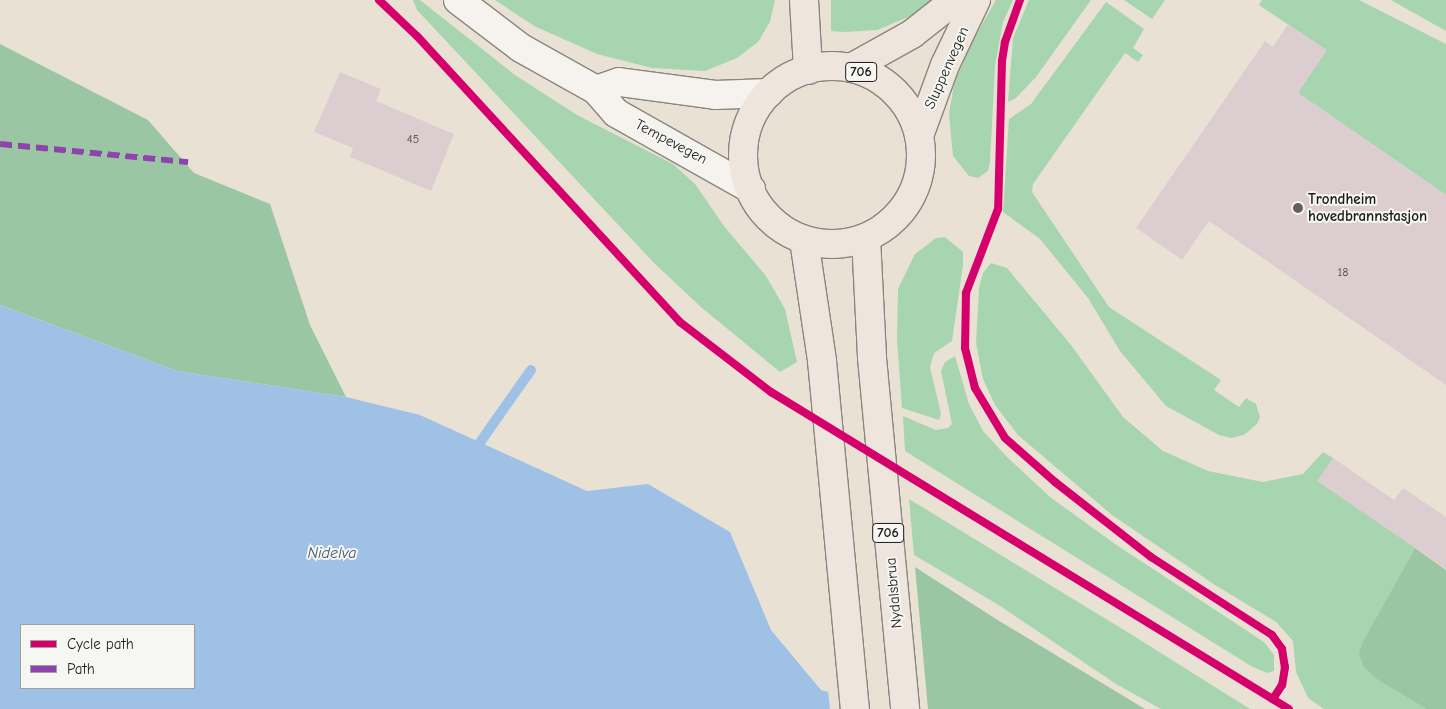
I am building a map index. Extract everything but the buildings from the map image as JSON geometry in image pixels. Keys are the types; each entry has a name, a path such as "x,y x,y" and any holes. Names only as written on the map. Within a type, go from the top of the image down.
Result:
{"highway":[{"path":"804,0 808,70"},
{"name":"Sluppenvegen","path":"851,68 912,34 955,0"},
{"name":"Sluppenvegen","path":"919,136 945,65 976,0"},
{"name":"706","path":"851,68 870,75 902,100 919,136 919,176 912,196 884,228 866,238 845,244 804,240 785,231 768,217 751,189 744,155 747,132 755,111 769,93 787,79 808,70 851,68"},
{"name":"Nydalsbrua","path":"866,238 872,358 905,709"},
{"path":"804,240 822,361 855,709"}],"street":[{"name":"Tempevegen","path":"458,0 528,52 596,90 616,113 751,189"},
{"path":"596,90 620,82 715,95 769,93"}],"green space":[{"path":"413,0 420,0 515,75 577,115 673,164 695,184 724,226 766,276 785,309 797,362 780,372 702,308 654,263 417,10"},
{"path":"495,0 775,0 770,22 758,42 737,58 705,71 652,68 597,54 534,26"},
{"path":"831,0 934,0 913,15 877,30 845,32 831,31"},
{"path":"996,0 1013,0 1003,22 995,66 990,162 988,171 978,178 969,176 953,156 949,114 954,84 972,42"},
{"path":"1029,0 1091,0 1036,77 1016,98 1008,102 1013,38"},
{"path":"1124,0 1165,0 1152,19"},
{"path":"1262,0 1359,0 1446,44 1446,195 1298,93 1323,48 1259,5"},
{"path":"1391,0 1446,0 1446,31"},
{"path":"1106,2 1144,29 1133,48 1143,55 1138,62 1125,53 1033,184 1032,192 1109,307 1221,380 1214,390 1239,407 1246,398 1256,404 1260,417 1257,424 1244,435 1231,438 1219,435 1166,406 1120,351 1088,298 1040,239 1003,212 1009,119 1031,104"},
{"path":"0,44 148,120 194,173 270,204 310,325 346,397 177,371 0,305"},
{"path":"945,237 963,252 963,265 952,341 934,353 930,367 941,414 939,420 902,408 897,339 898,289 915,254 936,238"},
{"path":"991,263 1007,268 1071,345 1123,417 1163,451 1208,471 1263,482 1303,474 1323,452 1333,458 1415,548 1363,641 1378,680 1426,709 1324,709 1308,698 1296,672 1293,641 1276,622 1215,585 1112,515 1018,435 995,405 983,379 976,343 979,288 983,273"},
{"path":"955,356 969,404 983,431 1007,457 1050,497 1115,544 1264,642 1274,655 1274,671 1267,673 1251,666 905,451 903,416 936,430 948,428 952,424 941,371 945,362"},
{"path":"909,499 1250,709 1161,709 1116,684 997,604 914,555"},
{"path":"1415,548 1446,570 1446,709 1426,709 1378,680 1364,667 1359,654 1363,641"},
{"path":"915,567 996,619 1145,709 928,709"}],"water":[{"name":"Nidelva","path":"0,305 177,371 346,397 420,415 587,491 648,484 730,532 771,630 821,690 891,709 0,709"}],"pier":[{"path":"828,690 892,707 894,709 830,709"}],"waterway":[{"path":"474,451 531,370"}],"marked path":[{"path":"0,144 188,162"}],"cycle path":[{"path":"379,0 417,36 680,322 771,392 1289,709"},
{"path":"1020,0 1005,42 1002,61 998,209 966,293 965,348 975,388 1005,438 1055,482 1151,557 1272,635 1282,649 1285,667 1282,685 1273,699"}],"place":[{"name":"Trondheim hovedbrannstasjon","path":"1298,208"}]}
